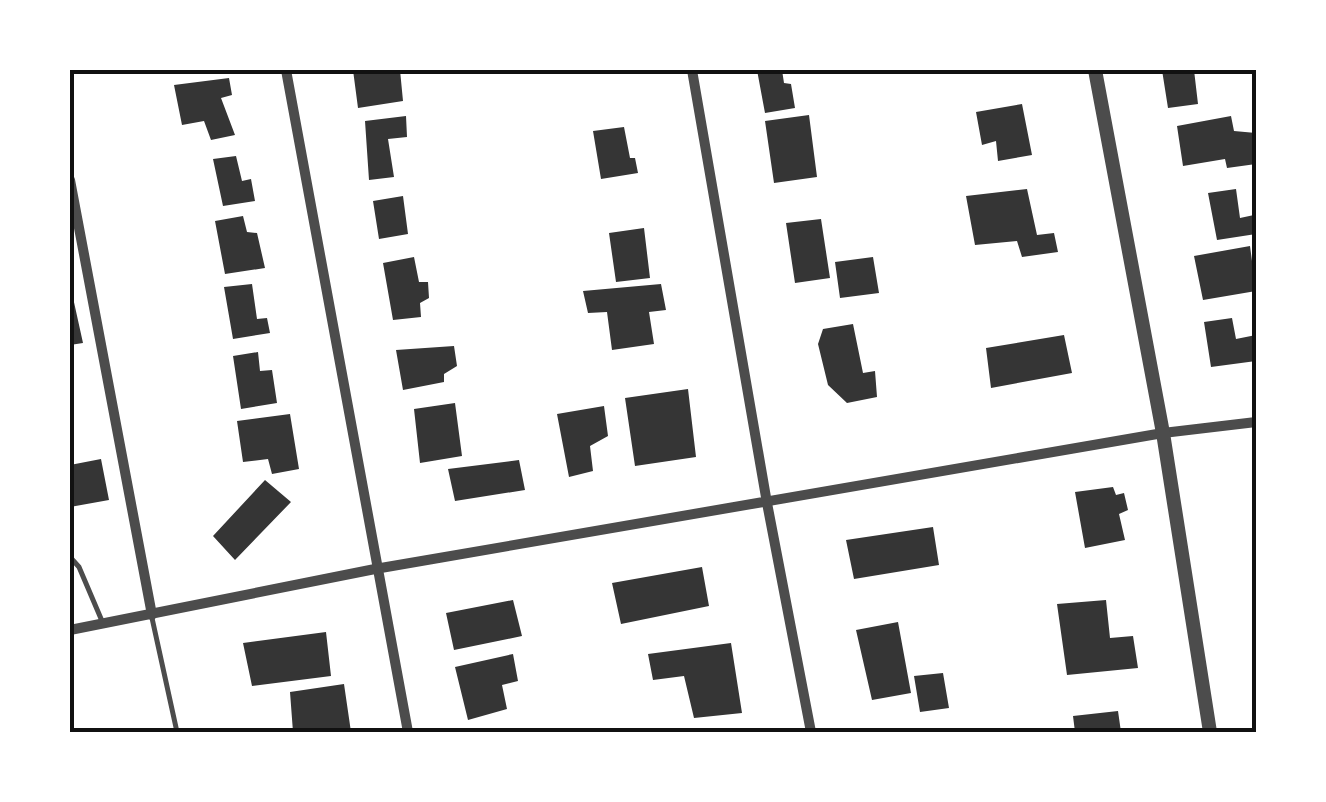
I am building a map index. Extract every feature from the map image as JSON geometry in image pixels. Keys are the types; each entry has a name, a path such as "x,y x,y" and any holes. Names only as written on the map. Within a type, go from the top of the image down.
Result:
{"street":[{"path":"286,70 374,569 408,732"},
{"path":"692,70 767,503 812,732"},
{"path":"1095,70 1163,434 1210,732"},
{"path":"70,180 152,615"},
{"path":"70,630 374,569 1163,434 1256,422"}],"lane":[{"path":"70,557 79,567 103,624"},
{"path":"152,615 177,732"}],"building":[{"path":"353,70 400,70 403,101 358,108"},
{"path":"757,70 782,70 784,83 791,84 795,108 765,113"},
{"path":"1162,70 1194,70 1198,104 1168,108"},
{"path":"229,78 232,95 221,98 235,135 211,140 204,121 182,125 174,85"},
{"path":"1022,104 1032,155 998,161 996,141 982,145 976,112"},
{"path":"809,115 817,177 774,183 765,121"},
{"path":"406,116 407,137 388,139 394,177 369,180 365,121"},
{"path":"1231,116 1234,131 1256,133 1256,164 1227,168 1225,159 1183,166 1177,126"},
{"path":"624,127 630,158 635,158 638,173 601,179 593,131"},
{"path":"236,156 242,181 251,179 255,201 223,206 213,159"},
{"path":"1027,189 1037,235 1054,233 1058,252 1022,257 1017,241 975,245 966,196"},
{"path":"1236,189 1240,218 1254,215 1256,234 1217,240 1208,193"},
{"path":"403,196 408,234 379,239 373,201"},
{"path":"243,216 247,232 257,233 265,268 225,274 215,221"},
{"path":"821,219 830,278 795,283 786,223"},
{"path":"644,228 650,278 616,282 609,233"},
{"path":"1250,246 1256,291 1203,300 1194,256"},
{"path":"414,257 419,282 428,282 429,298 420,303 421,317 393,320 383,263"},
{"path":"873,257 879,293 840,298 835,262"},
{"path":"70,284 83,343 70,345"},
{"path":"252,284 257,319 267,318 270,333 233,339 224,287"},
{"path":"661,284 666,310 649,312 654,344 612,350 607,312 588,313 583,291"},
{"path":"1232,318 1236,339 1256,335 1256,361 1211,367 1204,322"},
{"path":"853,324 863,373 875,371 877,397 847,403 828,385 818,344 823,329"},
{"path":"1064,335 1072,373 991,388 986,348"},
{"path":"454,346 457,366 444,374 444,382 403,390 396,350"},
{"path":"258,352 260,371 272,370 277,403 241,409 233,356"},
{"path":"688,389 696,457 635,466 625,398"},
{"path":"455,403 462,456 420,463 414,409"},
{"path":"604,406 608,436 590,446 593,471 569,477 557,414"},
{"path":"290,414 299,469 272,474 268,459 243,462 237,421"},
{"path":"101,459 109,500 70,507 70,465"},
{"path":"519,460 525,490 455,501 448,469"},
{"path":"265,480 291,502 235,560 213,536"},
{"path":"1113,487 1116,495 1124,493 1128,510 1119,514 1125,540 1085,548 1075,492"},
{"path":"933,527 939,565 854,579 846,540"},
{"path":"702,567 709,606 621,624 612,583"},
{"path":"513,600 522,636 454,650 446,613"},
{"path":"1106,600 1110,638 1133,636 1138,668 1067,675 1057,604"},
{"path":"898,622 911,693 872,700 856,630"},
{"path":"326,632 331,676 252,686 243,643"},
{"path":"731,643 742,713 694,718 684,676 653,680 648,654"},
{"path":"513,654 518,681 502,685 507,709 468,720 455,667"},
{"path":"943,673 949,708 920,712 914,676"},
{"path":"344,684 351,732 293,732 290,692"},
{"path":"1118,711 1121,732 1075,732 1073,716"}]}
